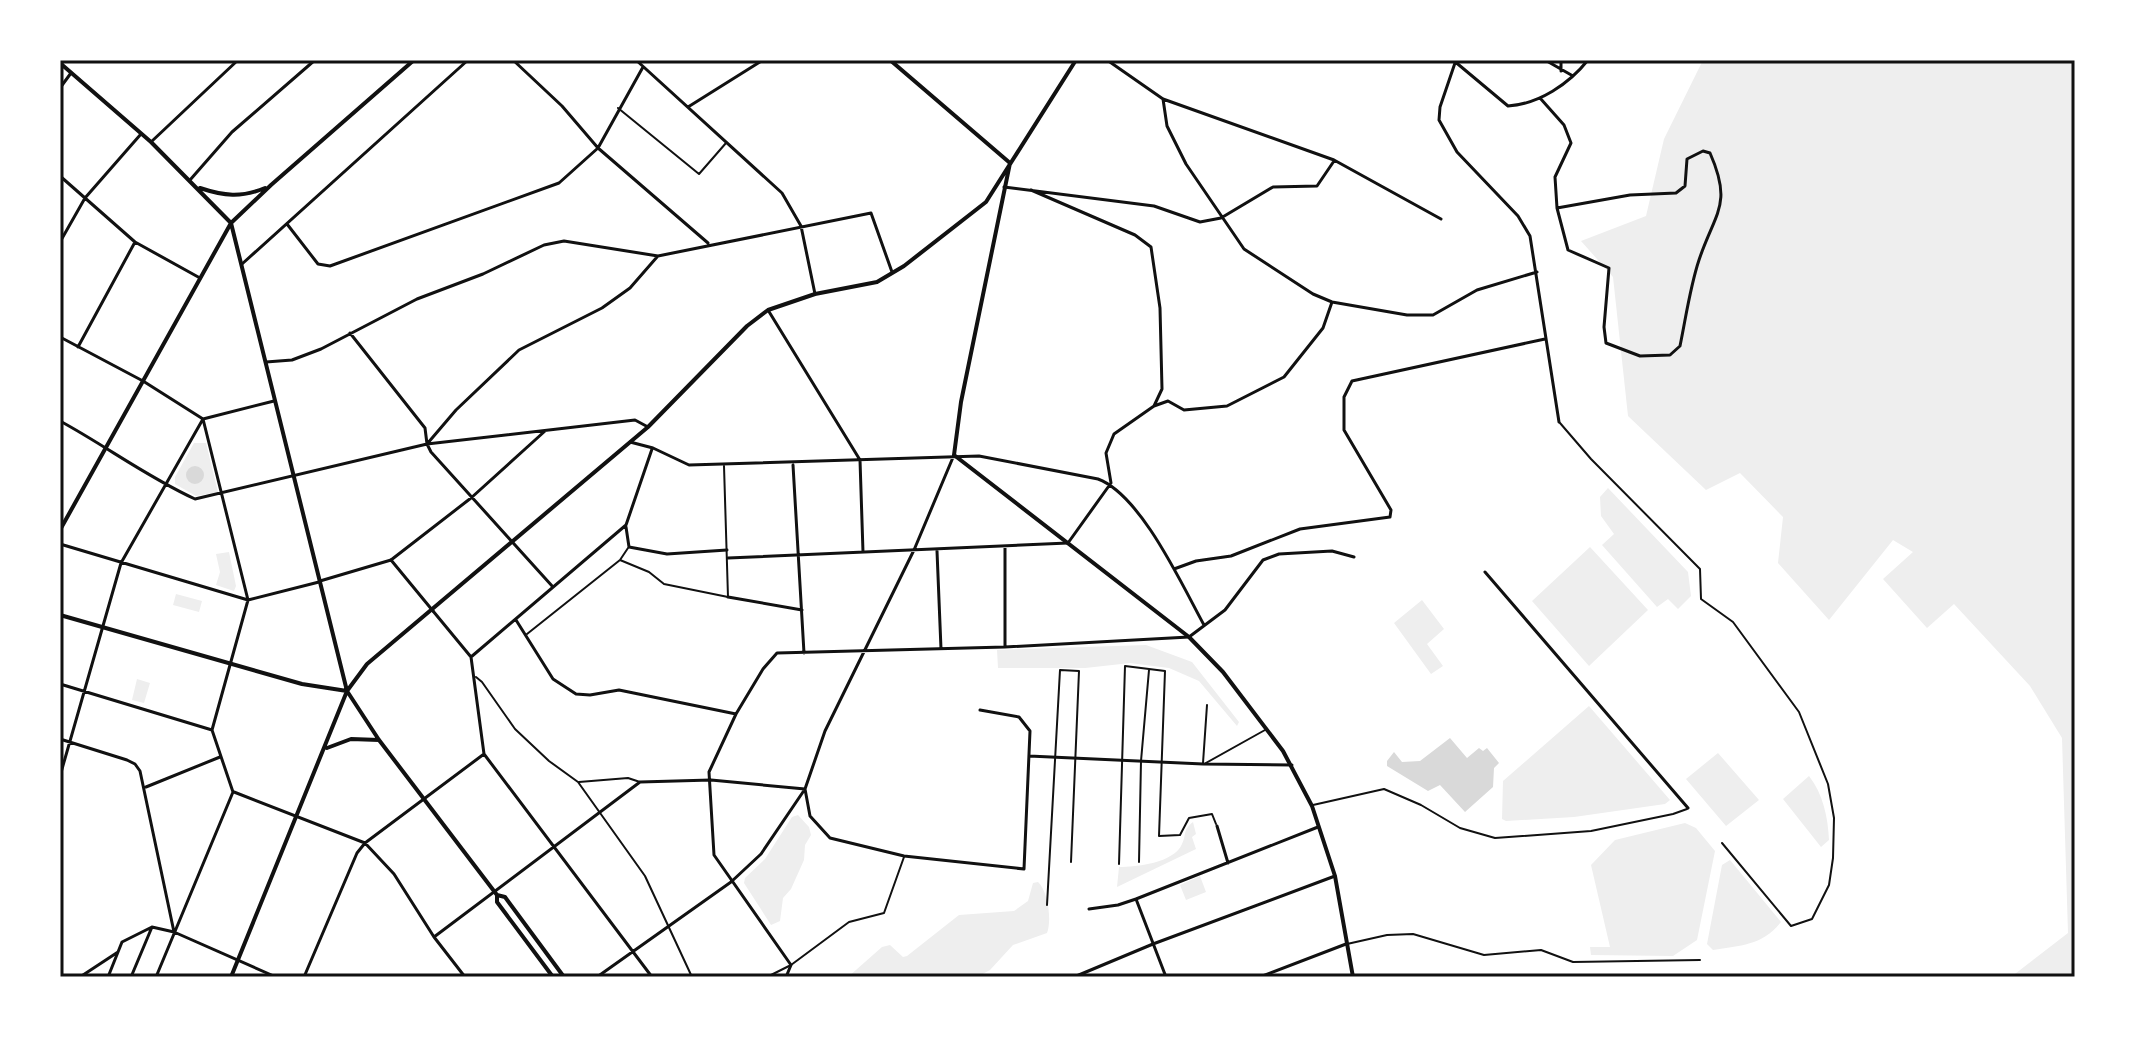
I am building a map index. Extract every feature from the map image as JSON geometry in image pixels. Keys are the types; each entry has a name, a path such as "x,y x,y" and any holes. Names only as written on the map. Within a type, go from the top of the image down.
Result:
{"street":[{"path":"151,142 238,60"},
{"path":"190,180 232,132 315,60"},
{"path":"60,530 231,223 414,60"},
{"path":"242,264 468,60"},
{"path":"513,60 562,106 598,148 710,244"},
{"path":"636,60 782,193 801,226 815,294"},
{"path":"688,107 763,60"},
{"path":"890,60 1010,163"},
{"path":"231,977 347,691 367,664 648,427 747,326 768,310 815,294 877,282 986,202 1076,60"},
{"path":"1107,60 1163,99 1334,160 1441,219"},
{"path":"1545,60 1574,77"},
{"path":"1561,60 1561,71"},
{"path":"1559,422 1530,236 1518,216 1457,152 1439,120 1440,107 1455,61 1508,106 1540,98 1574,77 1588,60"},
{"path":"60,63 151,142 231,223 347,691 423,798 495,892 505,897 564,977"},
{"path":"287,224 318,264 330,266 559,183 598,148 643,67"},
{"path":"60,88 71,73"},
{"path":"1540,98 1564,125 1571,143 1555,177 1557,208 1568,250 1609,268 1604,327 1606,343 1640,356 1670,355 1680,346 1699,259 1715,225 1722,194 1719,175 1710,153 1703,151 1687,159 1685,186 1676,193 1630,195 1557,208"},
{"path":"1163,99 1167,126 1186,164 1244,249 1313,294 1332,302 1407,315 1433,315 1477,290 1537,272"},
{"path":"60,242 85,198 141,134"},
{"path":"1004,187 1154,206 1200,222 1221,218 1273,187 1317,186 1334,160"},
{"path":"597,977 731,882 761,854 805,789 825,731 914,550 954,455 961,402 1010,163"},
{"path":"60,176 135,242 200,278"},
{"path":"197,187 221,195 240,196 271,185"},
{"path":"1031,190 1135,235 1151,247 1160,308 1162,389 1154,406"},
{"path":"266,362 292,360 321,349 417,299 483,274 544,245 564,241 658,256 871,213 892,273"},
{"path":"78,347 135,242"},
{"path":"427,444 456,410 519,350 602,308 630,288 658,256"},
{"path":"1068,543 1111,483 1106,453 1114,434 1154,406 1168,401 1184,410 1227,406 1284,377 1323,328 1332,302"},
{"path":"768,310 860,460 863,552"},
{"path":"350,333 425,428 427,444 471,498 553,587"},
{"path":"60,337 143,381 203,419 248,600 212,730 233,792 156,977"},
{"path":"1174,569 1196,561 1231,556 1300,529 1390,517 1391,510 1344,430 1344,397 1352,381 1545,339"},
{"path":"60,776 121,563 165,485 203,419 275,401"},
{"path":"60,421 107,446 165,485 195,499 427,444 635,420 648,427"},
{"path":"60,544 248,600 391,560 471,498 547,430"},
{"path":"630,442 653,448 689,465 979,456 1111,483 1142,517 1204,625"},
{"path":"653,448 626,525 629,547 667,554 727,550"},
{"path":"954,455 1189,637 1223,672 1292,765 1312,806 1335,876 1353,977"},
{"path":"793,464 804,653"},
{"path":"471,657 626,525"},
{"path":"728,558 1068,543"},
{"path":"1005,546 1005,647"},
{"path":"937,551 941,649"},
{"path":"786,977 791,965 714,855 709,772 736,714 763,669 777,653 1005,647 1189,637 1225,610 1263,560 1279,554 1332,551 1354,557"},
{"path":"391,560 471,657 484,754 652,977"},
{"path":"1485,572 1688,808"},
{"path":"728,597 802,610"},
{"path":"60,615 302,684 347,691"},
{"path":"516,620 553,679 576,694 619,690 736,714"},
{"path":"60,684 212,730"},
{"path":"805,789 810,816 830,838 904,856 1024,869 1030,731 1019,717 980,710"},
{"path":"60,739 135,764 145,787 174,932"},
{"path":"325,749 351,739 379,740"},
{"path":"304,977 357,853 365,843 484,754"},
{"path":"1029,756 1292,765"},
{"path":"145,787 220,757"},
{"path":"434,937 640,782 711,780 805,789"},
{"path":"233,792 365,843 394,874 434,937 465,977"},
{"path":"1217,826 1228,863"},
{"path":"1089,909 1136,899 1318,827"},
{"path":"1074,977 1335,876"},
{"path":"495,892 497,902 553,977"},
{"path":"1136,899 1166,977"},
{"path":"131,977 152,927"},
{"path":"108,977 122,942 152,927 174,932 276,977"},
{"path":"1260,977 1346,944"},
{"path":"80,977 118,952"}],"lane":[{"path":"618,108 699,174 726,143"},
{"path":"1559,422 1700,569 1701,599 1733,622 1799,712 1828,784 1834,818 1833,858 1829,885 1812,919 1791,926 1722,843"},
{"path":"620,560 649,572 664,584 728,597 724,466"},
{"path":"526,635 620,560 629,547"},
{"path":"1119,864 1125,666 1165,671 1159,836 1180,835 1189,818 1212,814 1217,826"},
{"path":"1139,862 1141,761 1150,669"},
{"path":"1047,905 1060,670 1079,671 1071,862"},
{"path":"474,676 482,682 515,729 549,761 578,782 645,876 692,977"},
{"path":"1203,764 1207,705"},
{"path":"1203,764 1266,730"},
{"path":"578,782 628,778 640,782"},
{"path":"1312,806 1384,789 1421,805 1460,828 1495,838 1591,831 1688,808"},
{"path":"767,977 791,965 849,922 884,913 904,856"},
{"path":"1346,944 1387,935 1413,934 1484,955 1541,950 1573,962 1700,960"}],"shaded area":[{"path":"1703,60 2075,60 2075,977 2011,977 2068,933 2062,738 2030,686 1954,604 1927,628 1883,579 1913,552 1893,540 1829,620 1778,563 1783,517 1740,473 1706,490 1628,416 1613,277 1581,241 1646,216 1664,139"},
{"path":"194,443 206,443 218,492 196,496 175,484 175,477"},
{"path":"191,466 199,466 204,475 202,482 191,484 186,479 186,471"},
{"path":"1608,488 1688,572 1691,596 1678,609 1668,599 1657,607 1602,545 1614,534 1601,516 1600,497"},
{"path":"1590,547 1648,610 1589,666 1532,601"},
{"path":"229,552 236,586 234,591 216,585 220,572 216,554"},
{"path":"176,594 202,601 199,612 173,605"},
{"path":"1422,600 1444,629 1427,644 1443,666 1431,674 1394,623"},
{"path":"1146,645 1192,662 1239,722 1237,726 1199,681 1169,668 1130,663 1085,668 998,668 997,650"},
{"path":"137,679 150,683 144,703 132,700"},
{"path":"1589,706 1670,800 1665,804 1574,817 1502,819 1503,781"},
{"path":"1450,738 1467,758 1479,748 1483,751 1487,748 1499,763 1494,768 1493,787 1465,812 1440,785 1428,791 1387,766 1394,752 1402,762 1420,761"},
{"path":"1718,753 1759,800 1726,826 1686,779"},
{"path":"1809,776 1821,798 1827,823 1829,840 1821,847 1783,799"},
{"path":"798,815 809,827 811,835 805,845 804,860 791,889 783,898 780,921 771,925 744,883 745,878 765,859 792,817"},
{"path":"1193,822 1196,834 1192,837 1196,849 1117,887 1119,867 1144,865 1171,856 1182,844 1186,830"},
{"path":"1685,823 1696,828 1715,851 1697,940 1673,956 1591,955 1590,947 1610,947 1591,865 1615,840"},
{"path":"1730,860 1781,922 1759,940 1713,950 1707,944 1722,865"},
{"path":"1200,876 1206,892 1186,900 1180,885"},
{"path":"1038,882 1048,906 1047,933 1013,945 990,970 977,977 848,977 882,947 890,945 903,957 907,956 959,915 1014,911 1028,901 1033,883"}]}
